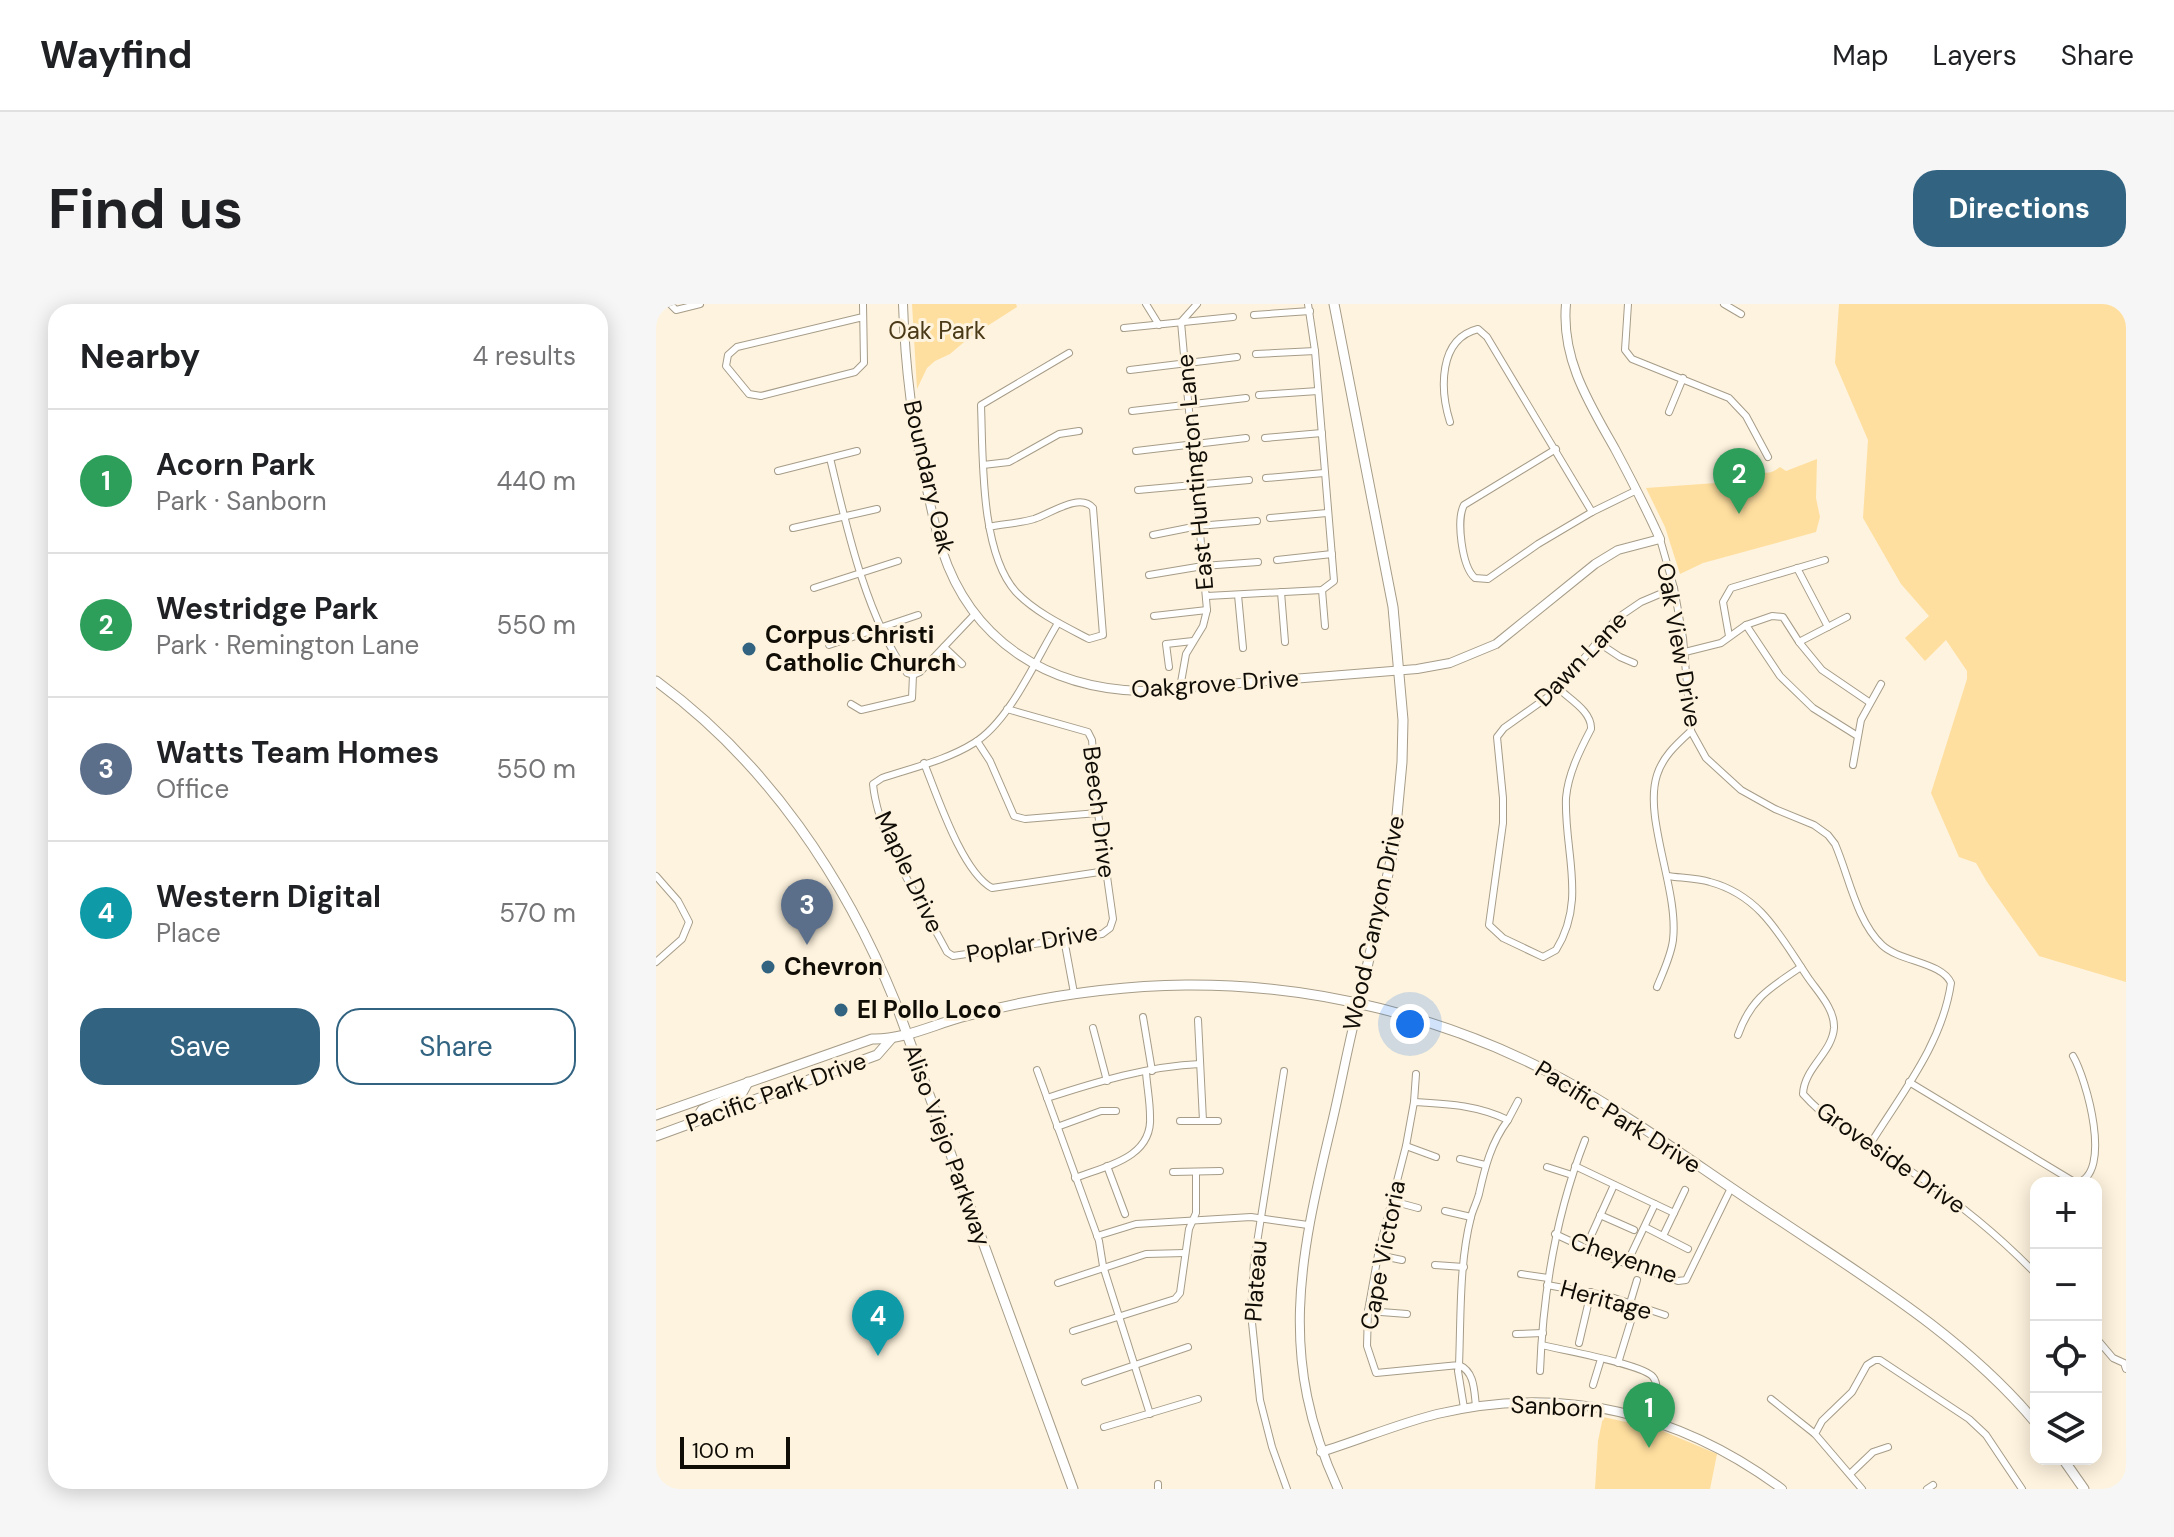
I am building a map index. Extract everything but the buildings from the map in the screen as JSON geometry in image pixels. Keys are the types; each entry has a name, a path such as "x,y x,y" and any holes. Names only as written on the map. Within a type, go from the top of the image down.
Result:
{"main road":[{"name":"Wood Canyon Drive","path":"1334,304 1393,607 1400,670 1402,762 1394,847 1359,1003"},
{"name":"Aliso Viejo Parkway","path":"656,681 713,726 794,818 822,859 865,934 906,1035 1073,1489"},
{"name":"Pacific Park Drive","path":"656,1115 872,1039 891,1039 966,1016 1074,993 1129,987 1226,986 1359,1003 1428,1021 1532,1064 1613,1109 1933,1325 1989,1373 2030,1417"},
{"name":"Pacific Park Drive","path":"656,1136 877,1055 891,1039"},
{"path":"694,1122 702,1110 739,1096 748,1082"},
{"path":"2067,1465 2084,1489"}],"street":[{"path":"670,304 676,310 700,304"},
{"path":"863,304 864,363 855,372 761,396 749,394 726,366 728,355 737,347 863,317"},
{"name":"Boundary Oak","path":"903,304 906,371 919,455 942,550 975,614 1004,643 1034,665"},
{"path":"1146,304 1159,325"},
{"name":"Oak View Drive","path":"1566,304 1564,321 1576,379 1637,490 1660,539 1674,588 1685,652 1691,731 1706,758 1757,801 1814,825 1828,835 1839,854 1871,933 1883,946 1948,976 1951,983 1944,1017 1930,1049 1869,1146"},
{"path":"1628,304 1625,350 1632,359 1729,398 1746,416 1768,457"},
{"path":"1724,304 1741,314"},
{"name":"East Huntington Lane","path":"1180,688 1186,654 1203,626 1207,610 1181,322 1195,305"},
{"path":"1207,596 1322,590 1334,581 1309,307 1254,315"},
{"path":"1124,328 1233,317"},
{"path":"1450,422 1443,399 1442,375 1455,343 1466,332 1478,329 1487,337 1592,512"},
{"path":"1256,354 1315,351"},
{"path":"989,527 1034,519 1059,507 1086,502 1093,508 1104,630 1100,637 1089,639 1058,623 1018,594 1006,578 989,527 981,405 1069,353"},
{"path":"1130,370 1237,357"},
{"path":"1669,412 1683,378"},
{"path":"1259,395 1318,391"},
{"path":"1132,411 1246,398"},
{"path":"983,465 1009,462 1059,434 1079,431"},
{"path":"1265,438 1322,433"},
{"path":"1136,451 1246,438"},
{"path":"1556,449 1464,505 1459,514 1466,568 1475,578 1488,579 1538,544 1637,490"},
{"path":"778,471 857,451"},
{"path":"830,458 861,573 882,627 907,673 913,675 920,672 975,614"},
{"path":"1266,478 1324,473"},
{"path":"1138,490 1249,480"},
{"path":"793,528 877,509"},
{"path":"1270,518 1327,513"},
{"path":"1153,535 1198,526 1257,521"},
{"name":"Oakgrove Drive","path":"1034,665 1097,688 1141,691 1400,670 1450,663 1496,644 1595,564 1618,550 1660,539"},
{"path":"1277,560 1332,554"},
{"path":"1729,636 1723,602 1731,588 1825,560"},
{"path":"814,588 898,561"},
{"path":"1149,575 1203,566 1258,562"},
{"path":"1797,568 1828,627"},
{"name":"Dawn Lane","path":"1559,689 1592,722 1573,768 1566,795 1574,898 1571,916 1561,942 1549,956 1533,953 1493,931 1489,925 1503,811 1497,737 1504,728 1559,689 1596,641 1627,610 1674,588"},
{"path":"1322,590 1325,626"},
{"path":"1281,592 1285,642"},
{"path":"1238,595 1243,648"},
{"path":"1154,616 1207,610"},
{"path":"829,645 918,615"},
{"path":"1685,652 1721,643 1746,625 1772,616 1783,617 1822,670 1869,702"},
{"path":"1799,642 1847,617"},
{"path":"1058,623 1007,709 977,741 924,763 948,825 981,882 992,888 1106,871"},
{"path":"1746,625 1780,676 1813,708 1856,735"},
{"path":"1169,667 1166,644 1193,641"},
{"path":"1596,641 1634,663"},
{"path":"944,647 962,664"},
{"path":"851,704 861,710 912,698 913,675"},
{"path":"1853,765 1856,735 1869,702 1881,684"},
{"name":"Beech Drive","path":"1007,709 1088,732 1092,740 1098,813 1113,919 1110,928"},
{"path":"1657,987 1673,939 1667,876 1653,801 1657,774 1670,750 1691,731"},
{"path":"977,741 990,761 1014,816 1025,819 1098,813"},
{"name":"Maple Drive","path":"924,763 873,784 887,838 947,952 953,956"},
{"path":"656,876 678,901 689,922 682,939 656,962"},
{"name":"Groveside Drive","path":"1667,876 1708,881 1747,897 1773,923 1830,1009 1834,1025 1832,1037 1804,1080 1803,1094 1814,1106 1992,1230 2030,1268"},
{"name":"Poplar Drive","path":"953,956 1102,934 1110,928"},
{"path":"1064,939 1074,993"},
{"path":"1738,1035 1744,1017 1761,994 1801,967"},
{"name":"Wood Canyon Drive","path":"1338,1489 1321,1452 1303,1373 1298,1306 1308,1225 1359,1003"},
{"path":"1075,1178 1133,1157 1149,1131 1149,1072 1143,1017"},
{"path":"1198,1020 1203,1121"},
{"path":"1093,1028 1107,1081"},
{"path":"1909,1082 2076,1183 2088,1176 2092,1167 2095,1131 2079,1067 2073,1056"},
{"path":"1047,1098 1172,1065 1200,1064"},
{"path":"1037,1070 1097,1236 1103,1266 1150,1414"},
{"name":"Plateau","path":"1284,1071 1251,1290 1253,1357 1260,1400 1287,1489"},
{"name":"Cape Victoria","path":"1416,1074 1406,1146 1378,1255 1368,1311 1367,1346 1376,1373 1459,1365"},
{"path":"1464,1408 1458,1371 1464,1267 1471,1217 1497,1134 1518,1101"},
{"path":"1414,1102 1458,1104 1487,1110 1508,1120"},
{"path":"1057,1127 1101,1111 1116,1111"},
{"path":"1180,1121 1218,1121"},
{"path":"1540,1371 1555,1234 1585,1140"},
{"path":"1406,1146 1436,1157"},
{"path":"1460,1159 1485,1165"},
{"path":"1107,1166 1125,1214"},
{"path":"1575,1166 1674,1213"},
{"path":"1547,1167 1572,1175"},
{"path":"1173,1172 1220,1171"},
{"path":"1073,1331 1175,1299 1180,1293 1185,1253 1196,1213 1196,1172"},
{"path":"1590,1238 1614,1185"},
{"name":"Cheyenne","path":"1555,1234 1598,1254 1678,1281 1686,1280 1731,1188"},
{"path":"1663,1236 1685,1190"},
{"path":"1392,1201 1418,1208"},
{"path":"1627,1263 1655,1204"},
{"path":"1445,1211 1471,1217"},
{"path":"1600,1215 1634,1230"},
{"path":"1097,1236 1136,1224 1235,1218 1308,1225"},
{"path":"1645,1227 1688,1249"},
{"path":"1058,1283 1146,1254 1185,1253"},
{"path":"1378,1255 1402,1260"},
{"path":"1435,1265 1464,1267"},
{"name":"Heritage","path":"1521,1274 1665,1315"},
{"path":"1618,1363 1634,1311 1631,1300 1637,1280"},
{"path":"1579,1343 1591,1292"},
{"path":"1368,1311 1407,1314"},
{"path":"1516,1334 1543,1333"},
{"path":"1542,1345 1650,1373 1655,1379 1653,1421"},
{"path":"2102,1345 2113,1358 2124,1363 2126,1369"},
{"path":"1085,1382 1188,1347"},
{"path":"1593,1385 1601,1359"},
{"path":"1815,1434 1822,1421 1852,1392 1867,1365 1880,1360 1969,1419 1986,1435 2022,1489"},
{"path":"1459,1365 1466,1368 1472,1379 1476,1406"},
{"path":"1104,1427 1198,1399"},
{"path":"1771,1399 1815,1434 1862,1489"},
{"name":"Sanborn","path":"1321,1452 1411,1421 1464,1408 1531,1402 1575,1404 1607,1409 1689,1433 1749,1465 1782,1489"},
{"path":"1850,1474 1873,1452 1888,1447"}],"green space":[{"name":"Oak Park","path":"912,304 1016,304 1017,307 970,337 950,354 935,361 927,368 917,389"},
{"path":"1839,304 2126,304 2126,982 2039,956 1976,863 1959,857 1931,793 1967,671 1946,640 1925,661 1905,638 1929,616 1901,584 1863,518 1868,440 1835,363"},
{"path":"1817,459 1816,498 1820,517 1816,532 1703,563 1680,574 1665,527 1646,488 1730,482 1759,471 1770,472 1780,467 1786,471"},
{"path":"1603,1417 1658,1429 1717,1454 1710,1489 1595,1489"}],"place":[{"name":"Westridge Park","path":"1739,514"},
{"name":"Corpus Christi Catholic Church","path":"749,649"},
{"name":"Watts Team Homes","path":"807,945"},
{"name":"Chevron","path":"768,967"},
{"name":"El Pollo Loco","path":"841,1010"},
{"name":"Western Digital","path":"878,1356"},
{"name":"Acorn Park","path":"1649,1448"}]}
